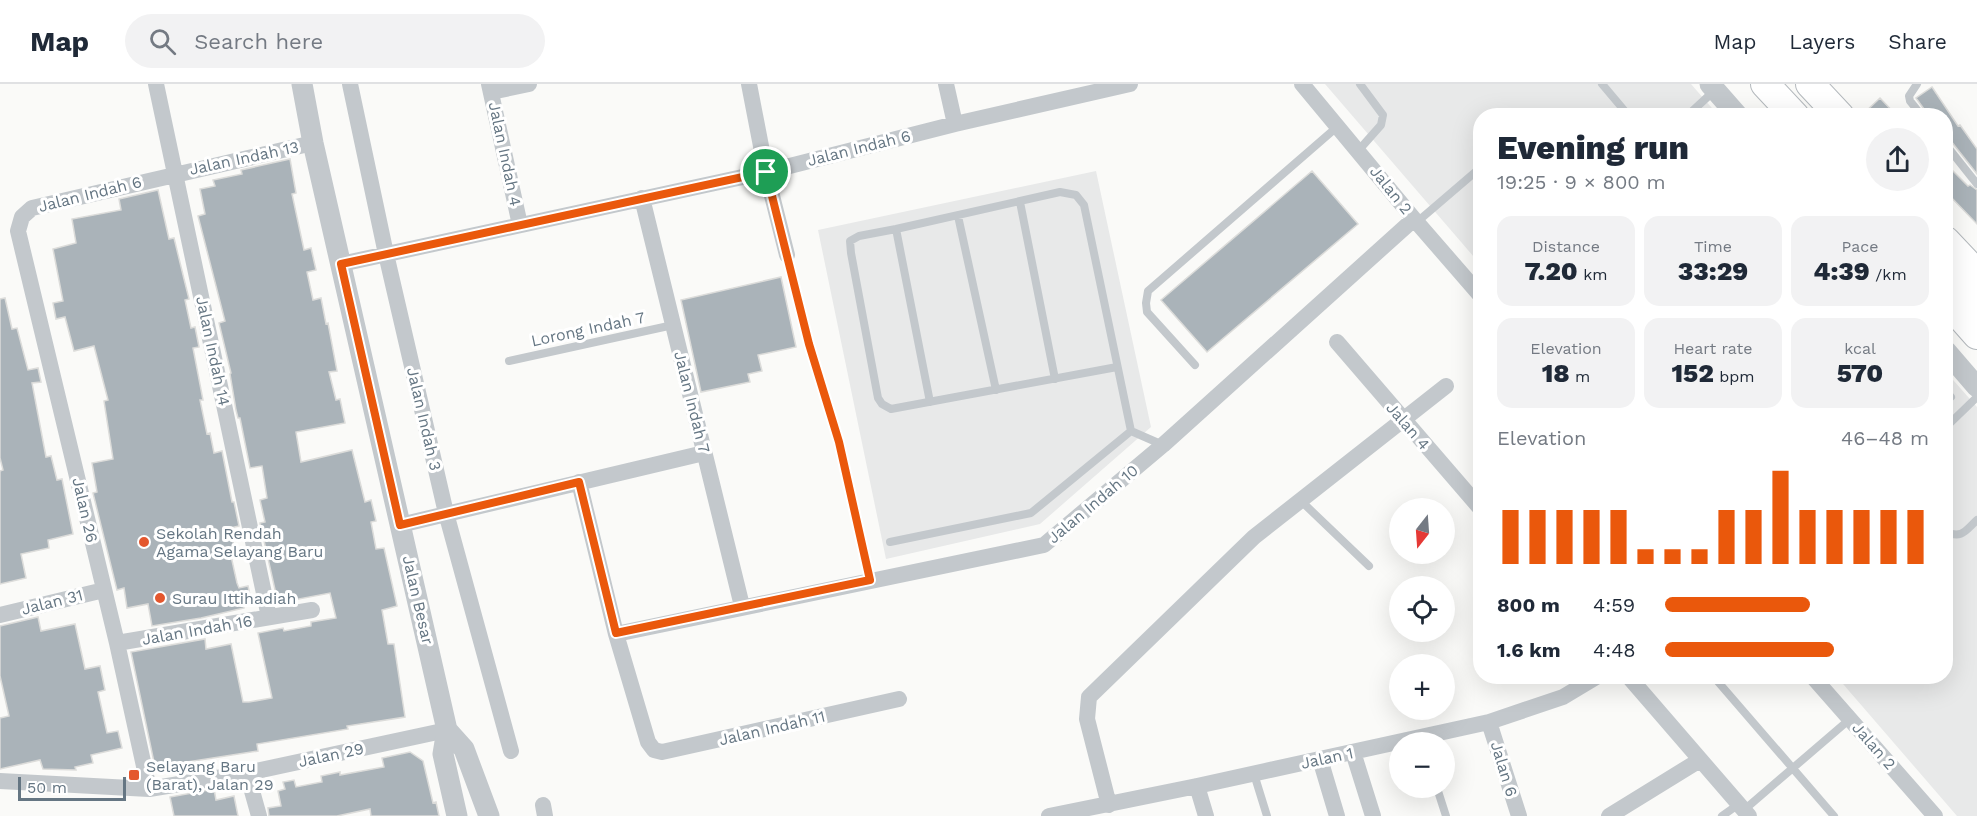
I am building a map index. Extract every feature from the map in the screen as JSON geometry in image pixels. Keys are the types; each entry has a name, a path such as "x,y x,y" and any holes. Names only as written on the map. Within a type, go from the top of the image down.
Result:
{"highway":[{"path":"1805,84 1825,108"},
{"path":"1810,84 1832,108"},
{"path":"1768,87 1786,108"},
{"path":"1953,230 1977,255"},
{"path":"1953,248 1977,274"},
{"path":"1953,283 1977,308"},
{"path":"1953,308 1977,335"}],"street":[{"name":"Jalan Indah 14","path":"156,84 270,618"},
{"name":"Jalan Besar","path":"302,84 313,143 447,730"},
{"name":"Jalan Indah 3","path":"350,84 386,254 446,513 512,751"},
{"path":"490,88 529,84"},
{"path":"749,84 766,172 787,255"},
{"path":"946,84 955,124"},
{"name":"Jalan Indah 6","path":"341,264 766,172 955,124 1130,84"},
{"name":"Jalan 2","path":"1302,84 1473,287"},
{"path":"1713,87 1731,108"},
{"name":"Jalan Indah 4","path":"490,88 520,225"},
{"name":"Jalan Indah 13","path":"175,174 313,143"},
{"name":"Jalan Indah 6","path":"18,231 22,217 32,208 175,174"},
{"name":"Jalan Indah 7","path":"642,198 742,606"},
{"name":"Jalan Indah 10","path":"616,633 1044,545 1163,445 1415,220"},
{"name":"Jalan 26","path":"18,231 117,643 149,789"},
{"name":"Jalan 4","path":"1337,342 1473,500"},
{"path":"1953,359 1977,387"},
{"path":"1109,805 1087,719 1089,697 1254,537 1446,386"},
{"path":"400,525 704,453"},
{"path":"579,482 616,633"},
{"name":"Jalan 31","path":"0,615 104,590"},
{"name":"Jalan Indah 16","path":"117,643 312,610"},
{"name":"Jalan Indah 11","path":"616,633 648,742 654,750 662,752 899,699"},
{"name":"Jalan 1","path":"1452,732 1490,722 1563,697 1585,684"},
{"path":"1635,684 1744,810"},
{"name":"Jalan 2","path":"1819,684 1935,816"},
{"name":"Jalan 6","path":"1490,722 1519,816"},
{"path":"447,730 443,754 457,816"},
{"path":"447,730 464,749 489,816"},
{"name":"Jalan 29","path":"0,780 149,789 247,773 447,730"},
{"name":"Jalan 1","path":"1048,816 1389,746"},
{"path":"1353,752 1373,816"},
{"path":"1320,759 1337,816"},
{"path":"1609,816 1701,760"},
{"path":"247,773 259,816"},
{"path":"1197,786 1206,816"}],"lane":[{"path":"1358,151 1381,125 1383,116 1360,84"},
{"path":"1602,84 1622,108"},
{"path":"1916,108 1909,96 1917,84"},
{"path":"1694,108 1713,87"},
{"path":"1195,365 1147,312 1148,291 1337,127"},
{"path":"1953,154 1977,184"},
{"path":"1415,220 1473,174"},
{"path":"1117,367 891,409 882,404 878,398 850,241 859,236 896,230 1060,192 1076,195 1084,205 1131,431"},
{"path":"1020,202 1055,379"},
{"path":"958,216 996,390"},
{"path":"896,230 930,402"},
{"path":"787,255 809,344 839,442 870,580"},
{"name":"Lorong Indah 7","path":"509,361 673,325"},
{"path":"1953,420 1977,397"},
{"path":"1131,431 1163,445"},
{"path":"890,542 1031,513 1131,431"},
{"path":"1300,500 1369,566"},
{"path":"1953,535 1961,535 1977,520"},
{"path":"1720,684 1834,816"},
{"path":"1722,816 1744,810 1850,719"},
{"path":"1254,774 1267,816"},
{"path":"1440,798 1446,816"}],"shaded area":[{"path":"1325,84 1691,84 1712,108 1473,108 1473,256"},
{"path":"1096,171 1151,427 1040,524 886,559 818,230"},
{"path":"1953,380 1977,407 1977,816 1957,816 1843,684 1953,684"}],"building":[{"path":"1932,87 1946,108 1923,108 1916,98"},
{"path":"1880,98 1889,108 1869,108"},
{"path":"1953,118 1977,149 1977,174 1953,144"},
{"path":"290,159 296,193 292,194 304,250 311,248 316,270 307,272 313,300 321,298 326,324 328,323 337,371 329,372 336,400 340,399 345,423 296,432 301,462 352,450 365,502 371,500 376,521 371,522 376,549 384,548 397,606 382,610 388,644 394,644 405,717 257,744 258,751 155,767 131,652 205,639 206,649 231,644 243,702 249,702 272,698 258,633 311,626 311,622 336,618 330,593 278,603 260,523 265,522 260,500 267,498 262,466 250,468 219,323 225,321 198,216 205,214 200,189 215,186 213,180 242,174 241,170"},
{"path":"1312,171 1358,224 1207,352 1161,300"},
{"path":"1953,171 1968,186 1977,190 1977,224 1953,199"},
{"path":"158,190 169,239 174,238 189,299 185,300 191,328 195,327 199,347 193,348 207,434 210,433 214,453 222,451 239,526 230,528 236,555 231,556 237,583 239,588 248,586 251,600 242,602 244,608 152,626 148,604 127,608 124,588 117,590 93,493 97,492 92,463 113,459 104,401 108,400 94,346 74,351 65,317 56,319 53,303 63,301 53,249 76,243 72,219 121,210 119,199"},
{"path":"781,277 796,347 758,355 762,371 748,374 750,382 701,392 681,300"},
{"path":"5,298 12,329 17,328 28,370 38,368 41,382 32,383 46,457 51,456 57,480 62,479 73,534 48,540 49,548 21,554 26,578 0,584 0,471 3,470 0,458 0,299"},
{"path":"38,617 41,631 75,624 85,669 100,666 105,690 98,692 107,733 118,731 122,748 91,755 93,763 75,767 76,770 43,769 40,760 0,769 0,718 9,716 0,676 0,626"},
{"path":"410,752 423,761 433,803 436,802 439,816 371,816 370,809 337,816 269,816 268,808 281,806 278,791 285,789 283,782 294,780 296,787 322,782 321,776 384,767 382,758"},
{"path":"214,789 216,800 234,796 238,816 174,816 170,797"}],"place":[{"name":"Sekolah Rendah Agama Selayang Baru","path":"144,542"},
{"name":"Surau Ittihadiah","path":"160,598"},
{"name":"Selayang Baru (Barat), Jalan 29","path":"134,775"}],"route":[{"path":"766,172 809,344 839,442 870,580 616,633 579,482 400,525 341,264 766,172"}]}
